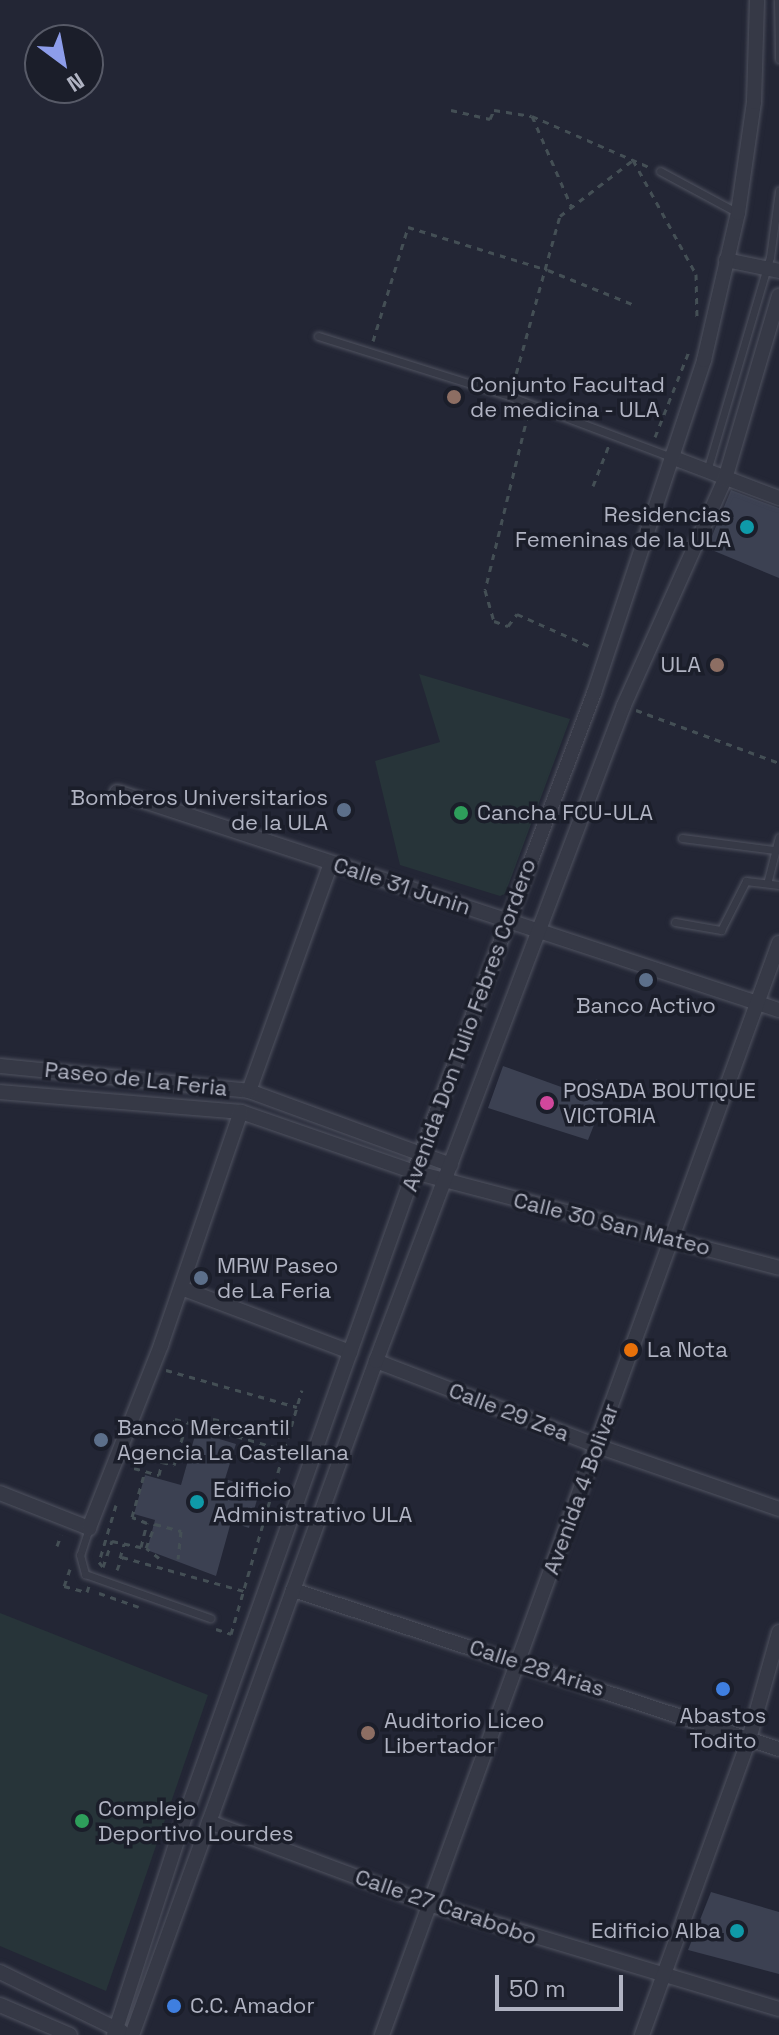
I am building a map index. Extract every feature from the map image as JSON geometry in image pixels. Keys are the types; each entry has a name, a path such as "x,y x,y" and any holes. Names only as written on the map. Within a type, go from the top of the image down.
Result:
{"street":[{"name":"Avenida Don Tulio Febres Cordero","path":"115,2032 414,1172 606,653 704,360 738,213 754,102 757,0"},
{"path":"726,260 772,271"},
{"name":"Avenida Don Tulio Febres Cordero","path":"133,2035 376,1361 542,930 624,705 725,479 779,296"},
{"path":"671,457 779,498"},
{"name":"Calle 31 Junin","path":"117,792 779,1010"},
{"path":"249,1091 331,863"},
{"name":"Avenida 4 Bolivar","path":"382,2035 432,1905 779,943"},
{"name":"Paseo de La Feria","path":"0,1066 249,1091 451,1165"},
{"name":"Paseo de La Feria","path":"0,1092 241,1112"},
{"path":"0,1493 89,1528 181,1288 241,1112 414,1172"},
{"name":"Calle 30 San Mateo","path":"414,1172 779,1268"},
{"path":"181,1288 350,1352"},
{"name":"Calle 29 Zea","path":"376,1361 597,1446 779,1509"},
{"name":"Calle 28 Arias","path":"293,1590 518,1661 779,1749"},
{"path":"642,2035 666,1977 749,1739 779,1632"},
{"name":"Calle 27 Carabobo","path":"209,1822 432,1905 779,2009"},
{"path":"0,1972 115,2032 133,2035"},
{"path":"0,2005 70,2035"}],"lane":[{"path":"778,0 779,59"},
{"path":"660,171 738,213"},
{"path":"707,472 772,271 779,191"},
{"path":"318,336 509,396 671,457"},
{"path":"768,880 779,837"},
{"path":"682,838 775,850"},
{"path":"675,922 721,930 746,881 768,880 779,885"},
{"path":"89,1528 80,1555 85,1574 210,1618"}],"path":[{"path":"451,110 490,119 494,110 532,116 660,171"},
{"path":"532,116 572,208"},
{"path":"509,396 548,270 560,216 633,160"},
{"path":"633,160 696,274 697,326"},
{"path":"370,351 408,227 548,270 632,304"},
{"path":"650,447 693,340"},
{"path":"531,404 485,590 494,621 508,626 517,614 606,653"},
{"path":"593,486 613,434"},
{"path":"624,705 779,763"},
{"path":"159,1378 164,1369 297,1407"},
{"path":"202,1625 231,1634 302,1390"},
{"path":"134,1468 159,1475 162,1462 174,1465 185,1429 173,1426 175,1419 210,1429 213,1419 228,1422 225,1433 285,1450"},
{"path":"104,1564 112,1541 141,1547 147,1523 132,1517 145,1471"},
{"path":"159,1558 146,1548 155,1524 181,1531 178,1559"},
{"path":"57,1546 63,1526"},
{"path":"117,1568 124,1544"},
{"path":"117,1568 122,1557 244,1591"},
{"path":"99,1562 117,1568"},
{"path":"72,1563 64,1586 87,1592 94,1579"},
{"path":"101,1585 101,1597 145,1609"}],"shaded area":[{"name":"Cancha FCU-ULA","path":"419,674 570,719 505,894 500,896 400,865 375,761 440,742"},
{"name":"Complejo Deportivo Lourdes","path":"0,1613 208,1695 106,1991 0,1946"}],"building":[{"name":"Residencias Femeninas de la ULA","path":"731,490 779,508 779,578 707,548"},
{"name":"POSADA BOUTIQUE VICTORIA","path":"503,1066 589,1097 596,1079 610,1085 588,1140 488,1108"},
{"name":"Edificio Administrativo ULA","path":"196,1432 236,1444 225,1479 260,1489 249,1528 231,1522 216,1576 147,1550 155,1520 134,1514 145,1475 181,1485"},
{"name":"Edificio Alba","path":"711,1892 779,1912 779,1974 688,1950"}],"place":[{"name":"Conjunto Facultad de medicina - ULA","path":"454,397"},
{"name":"Residencias Femeninas de la ULA","path":"747,527"},
{"name":"ULA","path":"717,665"},
{"name":"Bomberos Universitarios de la ULA","path":"344,810"},
{"name":"Cancha FCU-ULA","path":"461,813"},
{"name":"Banco Activo","path":"646,980"},
{"name":"POSADA BOUTIQUE VICTORIA","path":"547,1103"},
{"name":"MRW Paseo de La Feria","path":"201,1278"},
{"name":"La Nota","path":"631,1350"},
{"name":"Banco Mercantil Agencia La Castellana","path":"101,1440"},
{"name":"Edificio Administrativo ULA","path":"197,1502"},
{"name":"Abastos Todito","path":"723,1689"},
{"name":"Auditorio Liceo Libertador","path":"368,1733"},
{"name":"Complejo Deportivo Lourdes","path":"82,1821"},
{"name":"Edificio Alba","path":"737,1931"},
{"name":"C.C. Amador","path":"174,2006"}]}
